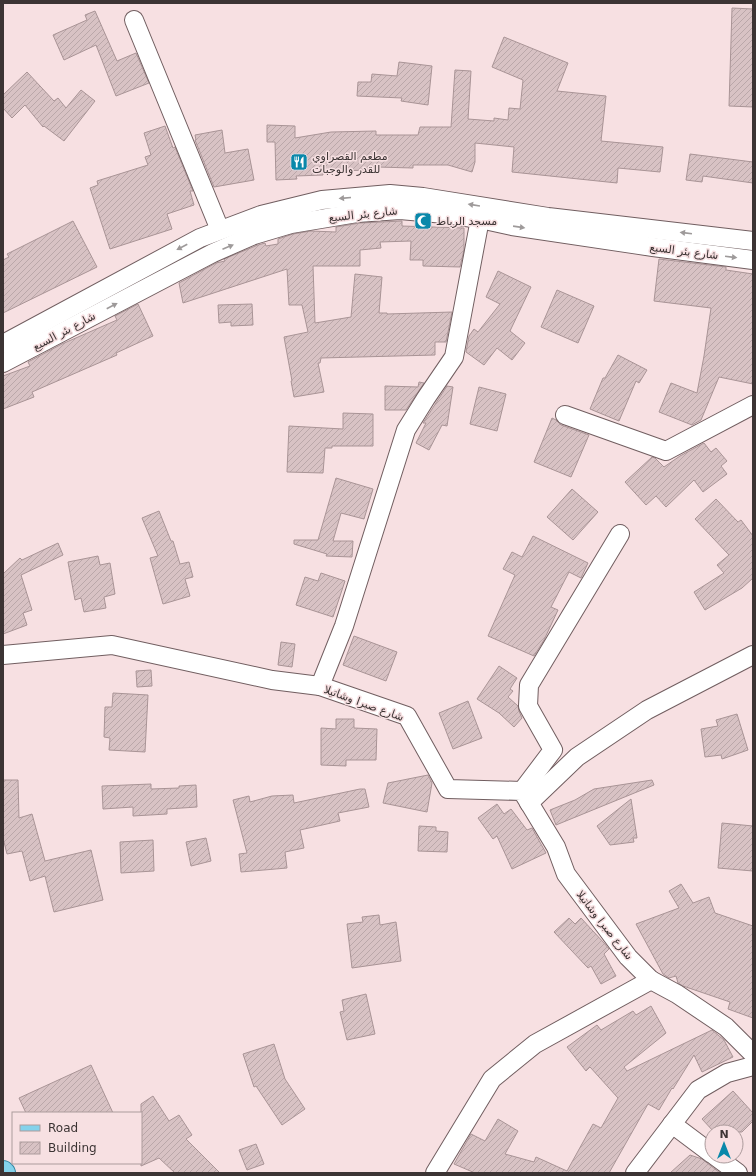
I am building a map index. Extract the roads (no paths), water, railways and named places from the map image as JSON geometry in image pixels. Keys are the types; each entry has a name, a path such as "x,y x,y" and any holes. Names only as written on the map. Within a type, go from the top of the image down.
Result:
{"street":[{"path":"134,20 220,230"},
{"name":"شارع بئر السبع","path":"3,344 200,238 261,214 322,200 390,194 422,197 548,217 753,241"},
{"name":"شارع بئر السبع","path":"3,363 199,260 254,235 291,224 357,213 400,210 445,214 652,247 753,260"},
{"name":"شارع صبرا وشاتيلا","path":"480,219 454,357 406,430 344,626 320,686 407,716 448,789 525,797 556,847 566,874 628,957 651,980 677,994 726,1027 753,1054"},
{"path":"565,415 666,451 753,405"},
{"path":"525,797 553,750 528,706 529,685 620,534"},
{"path":"3,655 112,645 272,680 320,686"},
{"path":"525,797 577,758 647,710 753,655"},
{"path":"435,1173 492,1079 535,1044 651,980"},
{"path":"635,1173 698,1090 727,1073 753,1066"},
{"path":"672,1124 704,1148"},
{"path":"726,1164 738,1173"}],"place":[{"name":"مطعم القصراوي للقدر والوجبات","path":"299,162"},
{"name":"مسجد الرباط","path":"423,221"}]}
